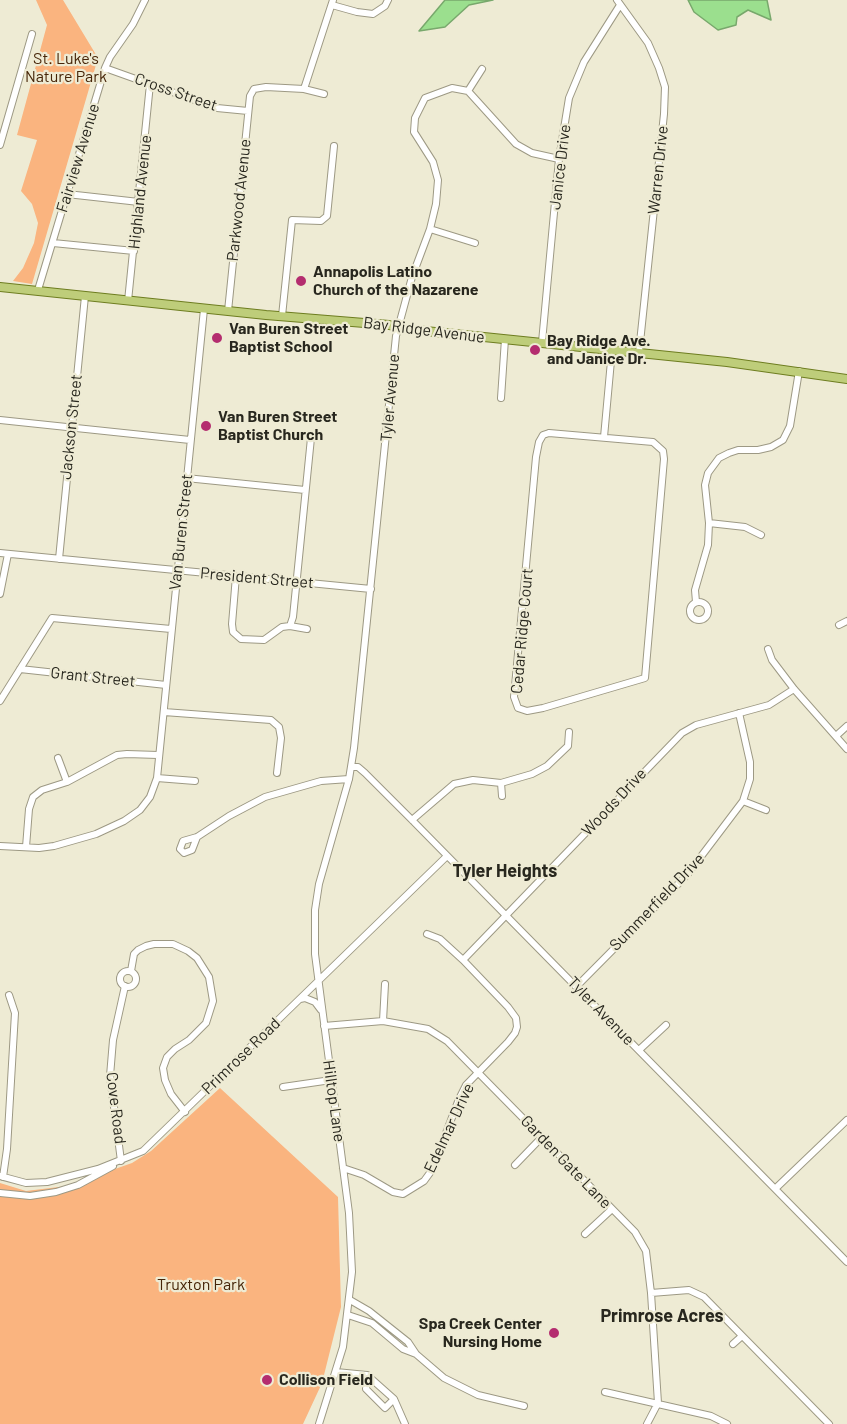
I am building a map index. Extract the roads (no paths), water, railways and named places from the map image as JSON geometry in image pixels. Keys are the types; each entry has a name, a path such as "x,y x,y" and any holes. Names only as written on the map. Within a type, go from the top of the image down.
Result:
{"main road":[{"name":"Bay Ridge Avenue","path":"0,287 639,352 847,379"}],"street":[{"name":"Fairview Avenue","path":"38,290 105,68 110,57 127,35 145,0"},
{"path":"324,94 304,89 332,2 357,12 373,14 385,6 388,0"},
{"name":"Janice Drive","path":"542,342 559,159 569,99 584,62 619,3"},
{"name":"Warren Drive","path":"619,3 648,43 665,87 639,352"},
{"path":"0,145 32,34"},
{"name":"Cross Street","path":"105,68 217,108 248,111"},
{"path":"482,69 468,91 516,144 532,153 559,159"},
{"name":"Highland Avenue","path":"128,301 150,84"},
{"name":"Parkwood Avenue","path":"228,311 250,96 254,89 266,87 304,89"},
{"name":"Tyler Avenue","path":"349,779 360,707 398,327 436,204 438,180 433,162 414,132 414,118 425,98 452,88 468,91"},
{"path":"282,316 292,220 321,222 327,216 334,146"},
{"path":"67,194 139,202"},
{"path":"430,229 475,243"},
{"path":"53,243 134,251"},
{"name":"Jackson Street","path":"59,559 85,296"},
{"name":"Van Buren Street","path":"157,778 204,309"},
{"path":"501,398 505,339"},
{"path":"604,437 612,350"},
{"path":"696,602 695,590 708,545 709,523 705,485 708,472 718,458 729,453 771,447 783,440 790,426 799,371"},
{"path":"0,420 190,440"},
{"name":"Cedar Ridge Court","path":"549,433 604,437 653,442 663,450 645,678 527,711 518,708 514,697 538,442 543,435 549,433"},
{"path":"290,626 293,617 311,438"},
{"path":"186,478 305,490"},
{"path":"709,523 745,527 761,536"},
{"name":"President Street","path":"0,553 371,589"},
{"path":"0,594 8,554"},
{"path":"236,576 232,624 233,632 241,639 264,640 282,627 307,629"},
{"path":"0,701 52,618 171,629"},
{"path":"838,625 847,621"},
{"path":"768,649 772,660 794,689 847,749"},
{"name":"Grant Street","path":"20,669 166,685"},
{"name":"Woods Drive","path":"463,960 682,733 696,725 769,705 794,689"},
{"path":"164,712 271,720 279,727 281,738 278,773"},
{"name":"Summerfield Drive","path":"577,986 687,875 743,801 750,779 750,762 739,713"},
{"path":"836,736 847,726"},
{"path":"412,820 454,784 473,780 501,783 532,774 547,766 568,746 569,732"},
{"path":"26,847 29,810 33,798 42,790 67,782 117,755 158,755"},
{"path":"58,758 67,782"},
{"name":"Tyler Avenue","path":"351,767 358,767 365,773 847,1262"},
{"path":"0,846 54,846 96,834 124,821 140,810 150,797 157,778 195,780"},
{"path":"197,837 229,816 272,794 321,781 349,779"},
{"name":"Hilltop Lane","path":"319,1424 336,1372 348,1315 351,1244 318,981 314,935 315,910 319,884 349,779"},
{"path":"501,783 502,796"},
{"path":"743,801 766,810"},
{"name":"Primrose Road","path":"2,1176 26,1183 47,1182 98,1169 143,1151 446,857"},
{"name":"Edelmar Drive","path":"343,1168 363,1175 393,1192 403,1194 424,1181 432,1170 466,1085 515,1034 516,1018 508,1007 440,939 427,934"},
{"path":"130,971 134,954 138,950 154,944 173,944 197,958 209,977 213,1001 206,1023 167,1057 164,1068 165,1080 171,1094 185,1112"},
{"path":"125,971 130,971 135,974 136,982 132,986 125,986 121,983 120,978 125,971"},
{"path":"383,1021 385,984"},
{"name":"Cove Road","path":"123,1160 110,1076 112,1040 125,986"},
{"path":"2,1176 7,1149 15,1012 9,995"},
{"path":"300,1000 305,998 315,1002 323,1014"},
{"name":"Garden Gate Lane","path":"324,1026 383,1021 428,1029 447,1041 635,1232 646,1251 658,1403"},
{"path":"639,1050 666,1025"},
{"path":"283,1087 331,1080"},
{"path":"776,1188 847,1120"},
{"path":"515,1165 542,1137"},
{"path":"0,1193 30,1196 56,1192 100,1175 123,1160"},
{"path":"585,1234 612,1209"},
{"path":"651,1293 689,1290 696,1292 829,1424"},
{"path":"350,1300 369,1311 408,1342 416,1354 444,1378 478,1395 524,1406"},
{"path":"348,1315 372,1323 407,1352 416,1354"},
{"path":"733,1344 742,1336"},
{"path":"336,1372 367,1375 394,1399 405,1424"},
{"path":"367,1375 366,1389 385,1408 394,1399"},
{"path":"605,1392 711,1416 726,1424"},
{"path":"647,1424 658,1403"}],"place":[{"name":"Annapolis Latino Church of the Nazarene","path":"301,281"},
{"name":"Van Buren Street Baptist School","path":"217,338"},
{"name":"Bay Ridge Ave. and Janice Dr.","path":"535,350"},
{"name":"Van Buren Street Baptist Church","path":"206,426"},
{"name":"Spa Creek Center Nursing Home","path":"554,1333"},
{"name":"Collison Field","path":"267,1380"}],"district":[{"name":"Tyler Heights","path":"505,871"},
{"name":"Primrose Acres","path":"662,1316"}],"park label":[{"name":"St. Luke's Nature Park","path":"66,68"},
{"name":"Truxton Park","path":"201,1285"}]}
